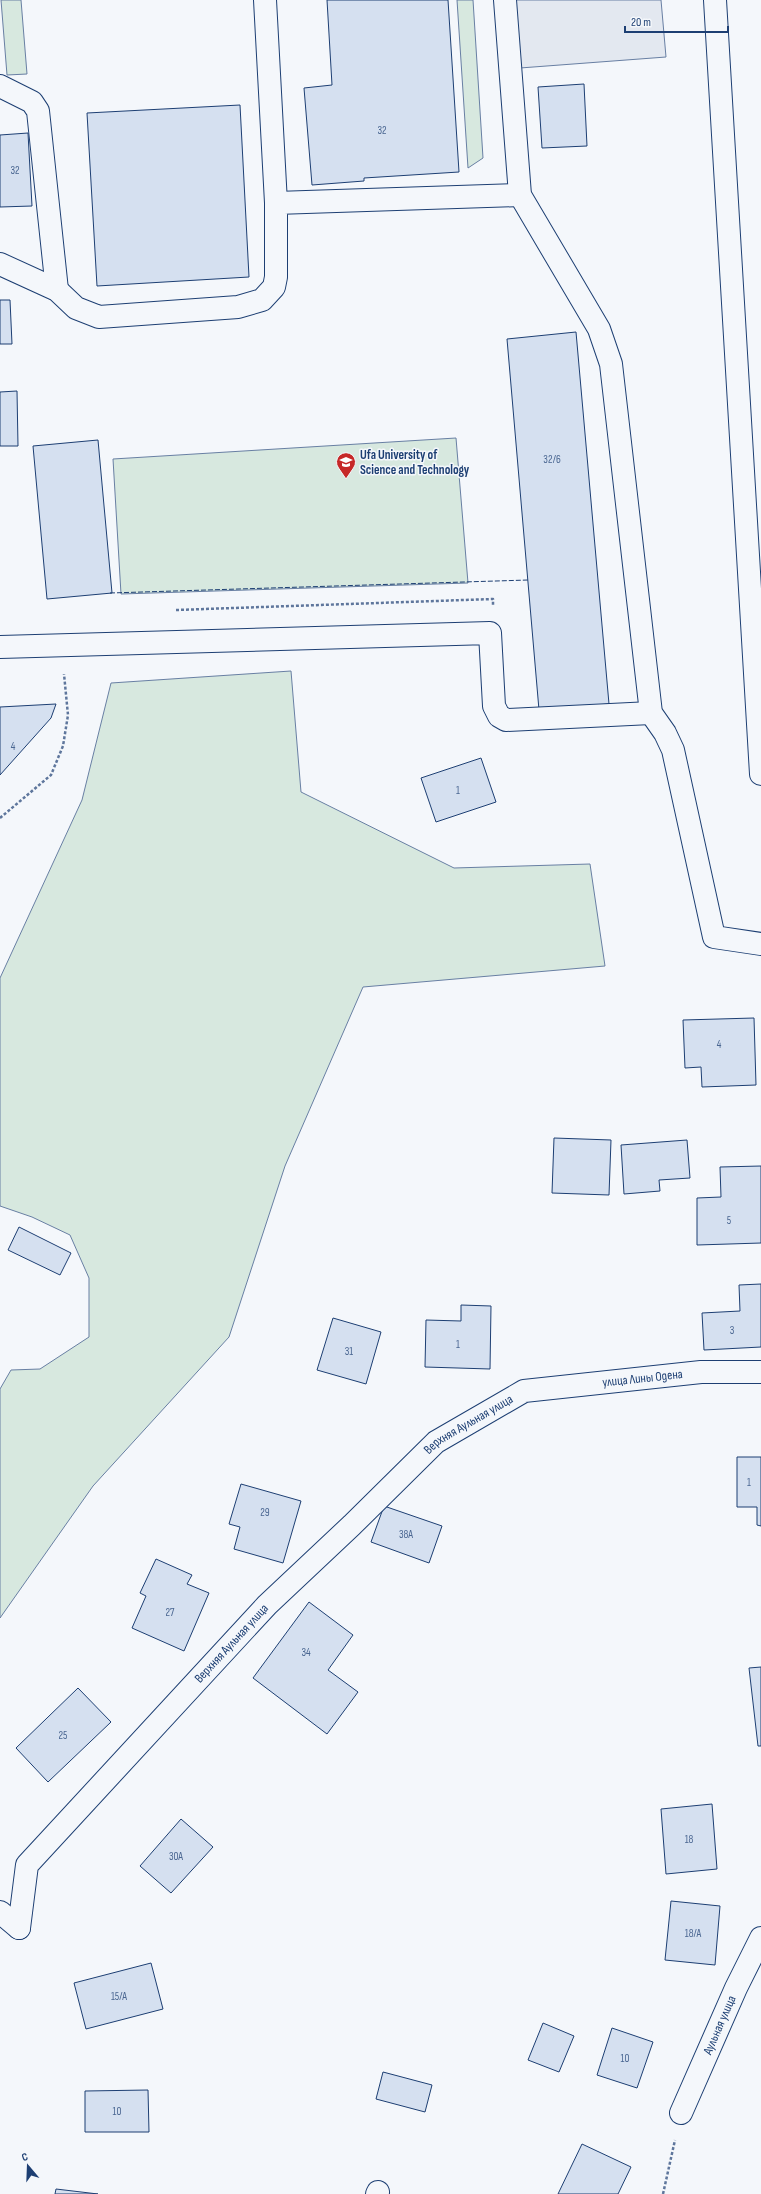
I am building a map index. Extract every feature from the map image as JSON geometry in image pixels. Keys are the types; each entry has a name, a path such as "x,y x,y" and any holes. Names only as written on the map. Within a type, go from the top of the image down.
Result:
{"street":[{"path":"0,264 57,290 76,308 99,317 238,307 262,300 274,287 276,277 276,203 265,0"},
{"path":"505,0 520,195 599,329 608,353 651,712 665,733 673,750 714,937 761,944"},
{"path":"715,0 761,774"},
{"path":"0,86 32,102 38,111 57,290"},
{"path":"276,203 520,195"},
{"path":"0,647 490,633 495,708 499,716 506,720 651,712"},
{"name":"улица Лины Одена","path":"524,1391 701,1372 761,1372"},
{"name":"Верхняя Аульная улица","path":"0,1912 18,1928 27,1864 267,1605 352,1525 436,1442 524,1391"},
{"name":"Аульная улица","path":"681,2113 736,1988 761,1938"}],"path":[{"path":"0,818 51,775 62,746 68,715 61,646"},
{"path":"663,2194 681,2113"}],"shaded area":[{"path":"1,0 21,0 27,74 7,75"},
{"path":"457,0 473,0 483,158 468,168"},
{"path":"515,0 661,0 666,57 520,68"},
{"path":"456,438 468,583 121,594 113,459"},
{"path":"291,671 301,792 454,868 590,864 605,966 363,987 285,1166 229,1337 93,1486 0,1618 0,1389 11,1370 40,1369 89,1337 89,1278 70,1235 32,1217 0,1206 0,978 82,800 111,683"}],"building":[{"path":"327,0 448,0 459,172 364,178 364,181 312,185 304,88 332,85"},
{"path":"584,84 587,146 542,148 538,87"},
{"path":"240,105 249,277 97,286 87,113"},
{"path":"28,133 32,206 0,207 0,135"},
{"path":"0,300 10,300 12,344 0,344"},
{"path":"576,332 609,704 539,710 507,339"},
{"path":"17,391 18,446 0,446 0,392"},
{"path":"98,440 112,593 47,599 33,446"},
{"path":"56,704 51,718 0,775 0,707"},
{"path":"481,758 496,802 436,822 421,778"},
{"path":"754,1018 756,1085 702,1087 701,1067 685,1068 683,1020"},
{"path":"554,1138 611,1140 609,1195 552,1193"},
{"path":"687,1140 690,1178 659,1180 660,1191 624,1194 621,1145"},
{"path":"761,1166 761,1243 697,1245 697,1198 721,1197 720,1167"},
{"path":"19,1227 71,1253 60,1275 8,1250"},
{"path":"761,1284 761,1347 704,1350 702,1313 740,1311 739,1285"},
{"path":"461,1305 491,1306 490,1369 425,1367 426,1320 461,1321"},
{"path":"333,1318 381,1332 366,1384 317,1370"},
{"path":"737,1457 761,1457 761,1526 757,1525 757,1507 737,1507"},
{"path":"241,1484 301,1501 283,1563 234,1549 240,1527 229,1524"},
{"path":"384,1506 442,1526 429,1563 371,1542"},
{"path":"156,1559 192,1575 187,1584 209,1593 184,1651 132,1628 146,1596 140,1593"},
{"path":"309,1602 353,1635 328,1670 358,1692 327,1734 253,1678"},
{"path":"761,1667 761,1746 758,1746 749,1668"},
{"path":"78,1688 111,1722 48,1782 16,1748"},
{"path":"712,1804 717,1869 666,1874 661,1809"},
{"path":"181,1819 213,1847 171,1893 140,1866"},
{"path":"671,1901 720,1906 715,1965 665,1960"},
{"path":"151,1963 163,2009 86,2029 74,1983"},
{"path":"543,2023 574,2036 559,2072 528,2060"},
{"path":"612,2028 653,2042 637,2088 597,2075"},
{"path":"383,2072 432,2085 425,2112 376,2099"},
{"path":"148,2090 149,2132 85,2132 85,2091"},
{"path":"582,2144 631,2167 618,2194 558,2194"},
{"path":"56,2189 98,2194 55,2194"}],"fence":[{"path":"110,593 528,580"}],"place":[{"name":"Ufa University of Science and Technology","path":"346,479"}]}
